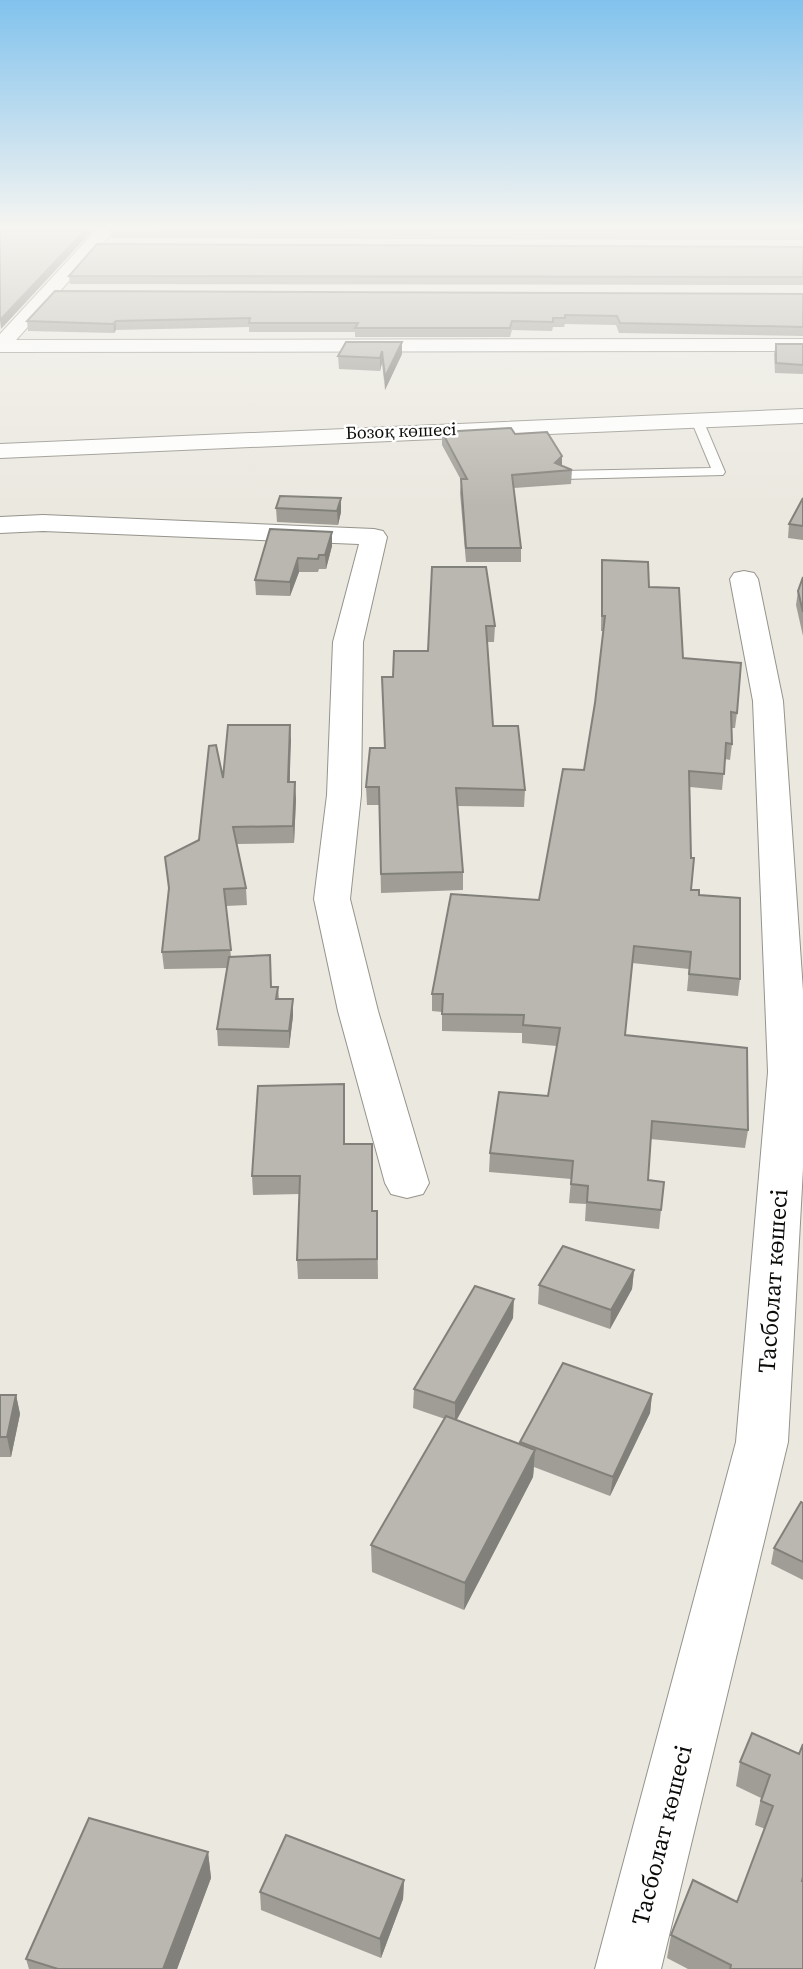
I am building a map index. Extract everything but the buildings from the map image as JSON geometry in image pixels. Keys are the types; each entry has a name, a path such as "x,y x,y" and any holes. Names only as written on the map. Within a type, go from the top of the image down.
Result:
{"street":[{"path":"0,346 24,322"},
{"path":"0,346 803,345"},
{"name":"Бозоқ көшесі","path":"0,451 803,416"},
{"path":"0,525 43,523 374,537 348,642 344,795 331,899 358,1010 407,1183"},
{"name":"Тасболат көшесі","path":"628,1969 762,1442 788,1072 768,701 744,579"}],"lane":[{"path":"563,475 719,472 697,420"}]}
